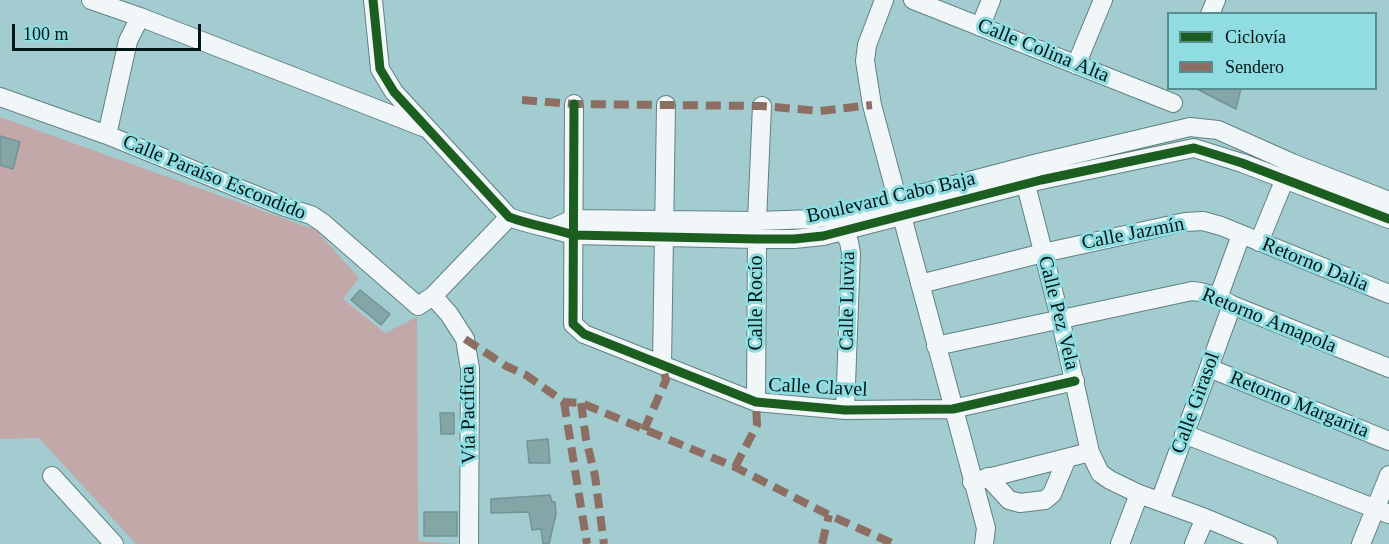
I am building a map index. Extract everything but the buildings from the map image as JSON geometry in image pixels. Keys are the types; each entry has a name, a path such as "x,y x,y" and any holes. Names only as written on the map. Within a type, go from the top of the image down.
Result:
{"street":[{"path":"91,0 425,128"},
{"name":"Boulevard Cabo Baja","path":"373,0 381,69 394,92 509,217 530,225 553,228 664,228 757,220 814,219 899,207 1035,176 1194,148 1289,171 1389,201"},
{"path":"884,0 867,45 864,61 872,105 953,409 980,479 986,528 984,544"},
{"name":"Calle Colina Alta","path":"913,0 1076,64 1176,96"},
{"path":"980,27 991,0"},
{"path":"1076,64 1103,0"},
{"path":"107,135 128,41 140,17"},
{"path":"1176,96 1177,130 1182,150"},
{"name":"Calle Paraíso Escondido","path":"0,97 107,135 311,216 323,223 415,305 422,305 433,296"},
{"path":"573,227 574,104"},
{"path":"662,365 666,105"},
{"path":"757,220 762,106"},
{"name":"Boulevard Cabo Baja","path":"1035,176 1177,130 1203,127 1218,130 1289,171 1389,219"},
{"path":"1259,242 1289,171"},
{"name":"Calle Pez Vela","path":"1035,176 1043,253 1090,452 1100,473 1139,495 1205,518 1265,544"},
{"name":"Boulevard Cabo Baja","path":"664,228 757,239 810,237 843,230 899,207"},
{"path":"433,296 509,217"},
{"name":"Calle Jazmín","path":"920,284 1043,253 1185,222 1203,222 1221,226 1241,235"},
{"name":"Calle Clavel","path":"573,227 573,324 584,334 756,402 845,410 953,409 1075,381"},
{"name":"Calle Lluvia","path":"843,230 851,253 845,410"},
{"name":"Retorno Dalia","path":"1241,235 1389,294"},
{"name":"Calle Girasol","path":"1160,501 1209,368 1241,235"},
{"name":"Calle Rocío","path":"756,402 757,239"},
{"name":"Retorno Amapola","path":"936,346 1192,291 1203,292 1389,368"},
{"name":"Vía Pacífica","path":"433,296 465,339 470,369 469,544"},
{"name":"Retorno Margarita","path":"1209,368 1389,441"},
{"path":"1184,434 1382,512"},
{"path":"980,479 1090,452"},
{"path":"980,479 1009,500 1020,503 1044,500 1052,494 1067,458"},
{"path":"1361,544 1382,512 1389,475"},
{"path":"52,476 114,544"},
{"path":"1120,544 1139,495"},
{"path":"1194,544 1205,518"}],"shaded area":[{"path":"0,117 316,230 359,278 343,299 385,333 417,317 418,541 458,544 136,544 39,438 0,439"}],"marked path":[{"path":"522,100 574,104 762,106 820,111 872,105"},
{"path":"465,339 506,366 526,375 564,402 581,403 735,467 829,515 894,544"},
{"path":"644,430 666,380 662,365"},
{"path":"564,402 587,544"},
{"path":"735,467 757,425 756,402"},
{"path":"581,403 586,439 595,476 604,544"},
{"path":"822,544 829,515"}],"cycle path":[{"path":"373,0 380,69 394,92 509,217 573,235 757,239 823,236 1041,180 1194,148 1242,163 1389,219"},
{"path":"574,104 573,324 584,334 756,402 845,410 953,409 1075,381"}]}
